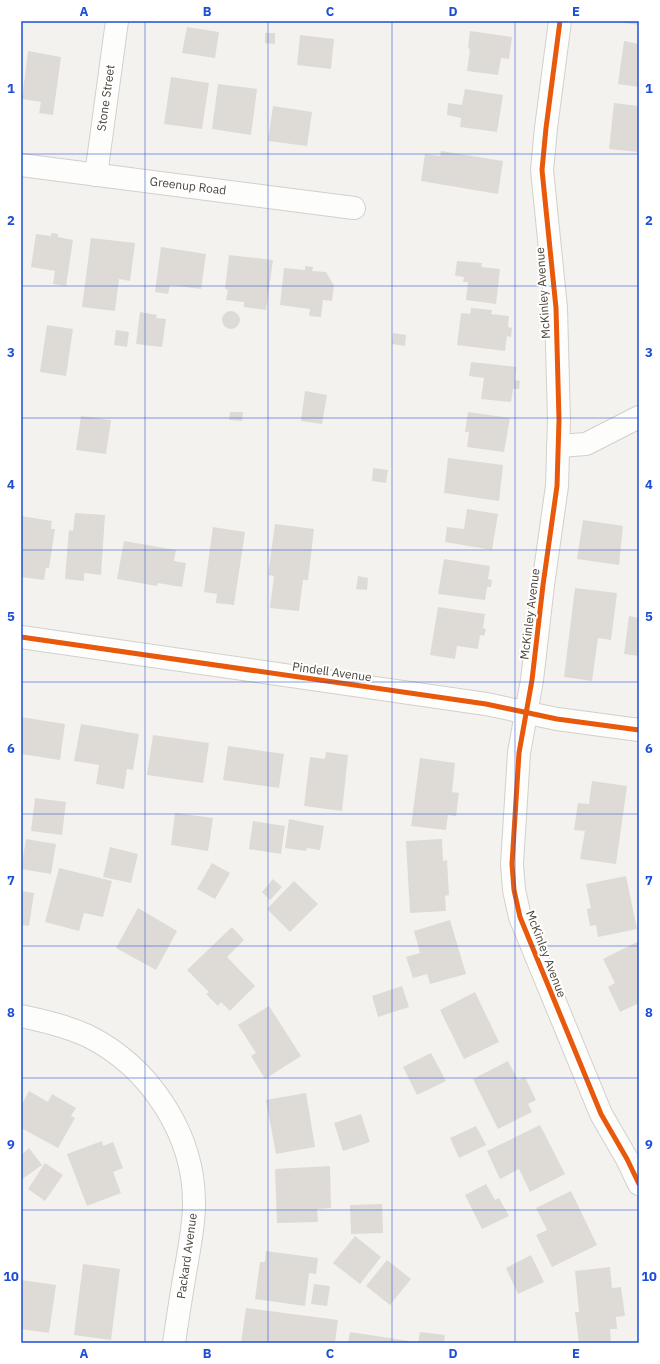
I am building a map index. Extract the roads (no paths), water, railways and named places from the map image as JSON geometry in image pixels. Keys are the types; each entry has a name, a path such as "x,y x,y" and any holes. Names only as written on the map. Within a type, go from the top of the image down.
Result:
{"street":[{"name":"Stone Street","path":"96,175 117,21"},
{"name":"McKinley Avenue","path":"560,21 542,170 556,308 559,420 558,486 543,585 532,680 519,753 512,864 514,890 520,917 601,1114 633,1156 639,1184"},
{"name":"Greenup Road","path":"21,165 354,208"},
{"path":"558,446 586,444 639,417"},
{"name":"Pindell Avenue","path":"21,637 486,704 525,713 639,730"},
{"name":"Packard Avenue","path":"21,1016 62,1026 88,1036 131,1066 148,1083 166,1108 179,1132 186,1152 192,1178 194,1204 192,1229 174,1343"}]}
